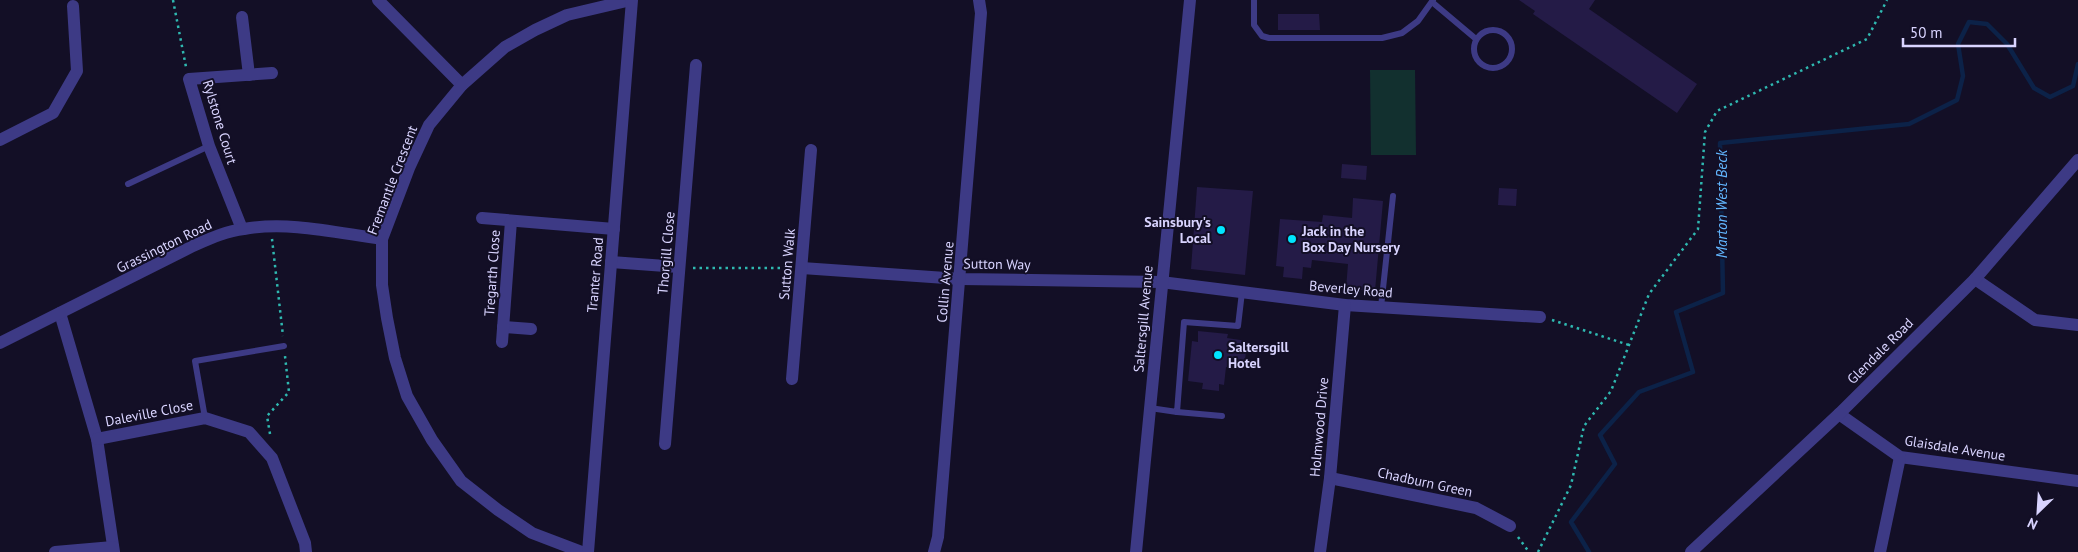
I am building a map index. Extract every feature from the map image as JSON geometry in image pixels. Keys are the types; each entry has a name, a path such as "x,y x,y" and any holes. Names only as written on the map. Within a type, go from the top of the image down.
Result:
{"street":[{"name":"Fremantle Crescent","path":"582,552 532,532 498,510 461,481 432,440 407,396 395,358 382,285 382,239 429,125 462,85 505,47 535,30 566,15 632,0"},
{"name":"Tranter Road","path":"588,552 632,0"},
{"name":"Collin Avenue","path":"934,552 938,537 960,279 981,13 979,0"},
{"name":"Saltersgill Avenue","path":"1136,552 1190,0"},
{"path":"380,1 462,85"},
{"path":"0,140 53,113 77,71 73,6"},
{"path":"242,17 250,74"},
{"name":"Thorgill Close","path":"665,444 696,65"},
{"name":"Rylstone Court","path":"242,229 209,146 189,79 272,73"},
{"name":"Sutton Walk","path":"792,380 811,150"},
{"name":"Glendale Road","path":"1691,552 1839,414 1975,279 2078,160"},
{"name":"Tregarth Close","path":"482,218 614,229"},
{"name":"Tregarth Close","path":"502,342 511,221"},
{"name":"Grassington Road","path":"0,343 193,246 217,236 242,229 264,226 290,227 382,239"},
{"path":"611,262 679,267"},
{"name":"Sutton Way","path":"802,268 960,279 1161,282"},
{"path":"1975,279 2035,320 2078,325"},
{"name":"Beverley Road","path":"1161,282 1345,305 1540,316"},
{"name":"Holmwood Drive","path":"1320,552 1330,478 1345,305"},
{"path":"55,552 113,549 97,439 60,313"},
{"name":"Tregarth Close","path":"503,327 531,329"},
{"name":"Glaisdale Avenue","path":"1839,414 1900,457 2078,481"},
{"name":"Daleville Close","path":"97,439 205,418 249,432 272,458 305,543 306,552"},
{"path":"1880,552 1900,457"},
{"name":"Chadburn Green","path":"1330,478 1476,508 1510,526"}],"lane":[{"path":"1254,0 1254,25 1262,36 1269,38 1382,38 1402,33 1418,21 1433,1 1476,39"},
{"path":"1500,30 1510,39 1513,51 1511,58 1502,67 1484,66 1475,57 1476,39 1486,31 1500,30"},
{"path":"128,184 209,146"},
{"path":"1381,307 1393,196"},
{"path":"1177,412 1184,322 1238,326 1242,292"},
{"path":"205,418 195,361 284,346"},
{"path":"1149,408 1222,416"}],"path":[{"path":"173,0 189,79"},
{"path":"1538,552 1571,485 1584,426 1611,391 1649,294 1698,230 1705,132 1717,111 1867,39 1887,0"},
{"path":"679,267 802,268"},
{"path":"1540,316 1629,345"},
{"path":"1510,526 1529,552"}],"green space":[{"path":"1370,70 1415,70 1416,155 1371,155"}],"building":[{"path":"1519,0 1595,0 1589,9 1697,84 1677,113 1533,14 1535,11"},
{"path":"1278,14 1319,14 1320,30 1278,30"},
{"path":"1342,164 1367,166 1366,180 1341,178"},
{"name":"Sainsbury's Local","path":"1197,187 1253,191 1245,275 1191,269"},
{"path":"1499,188 1517,189 1516,206 1498,205"},
{"path":"1353,198 1383,201 1375,291 1346,289 1348,264 1312,260 1311,268 1303,267 1302,279 1283,277 1284,267 1276,266 1280,219 1322,222 1323,215 1352,218"},
{"name":"Saltersgill Hotel","path":"1198,331 1228,334 1227,338 1247,341 1244,370 1226,367 1224,385 1219,384 1219,391 1202,389 1203,383 1188,381 1192,341 1198,342"}],"waterway":[{"name":"Marton West Beck","path":"1589,552 1571,522 1615,464 1600,435 1639,392 1693,372 1676,312 1723,293 1720,143 1909,124 1957,100 1963,76 1958,44 1969,22 1987,24 2007,44 2034,88 2050,97 2073,86 2078,64"}],"place":[{"name":"Sainsbury's Local","path":"1221,230"},
{"name":"Jack in the Box Day Nursery","path":"1292,239"},
{"name":"Saltersgill Hotel","path":"1218,355"}]}
